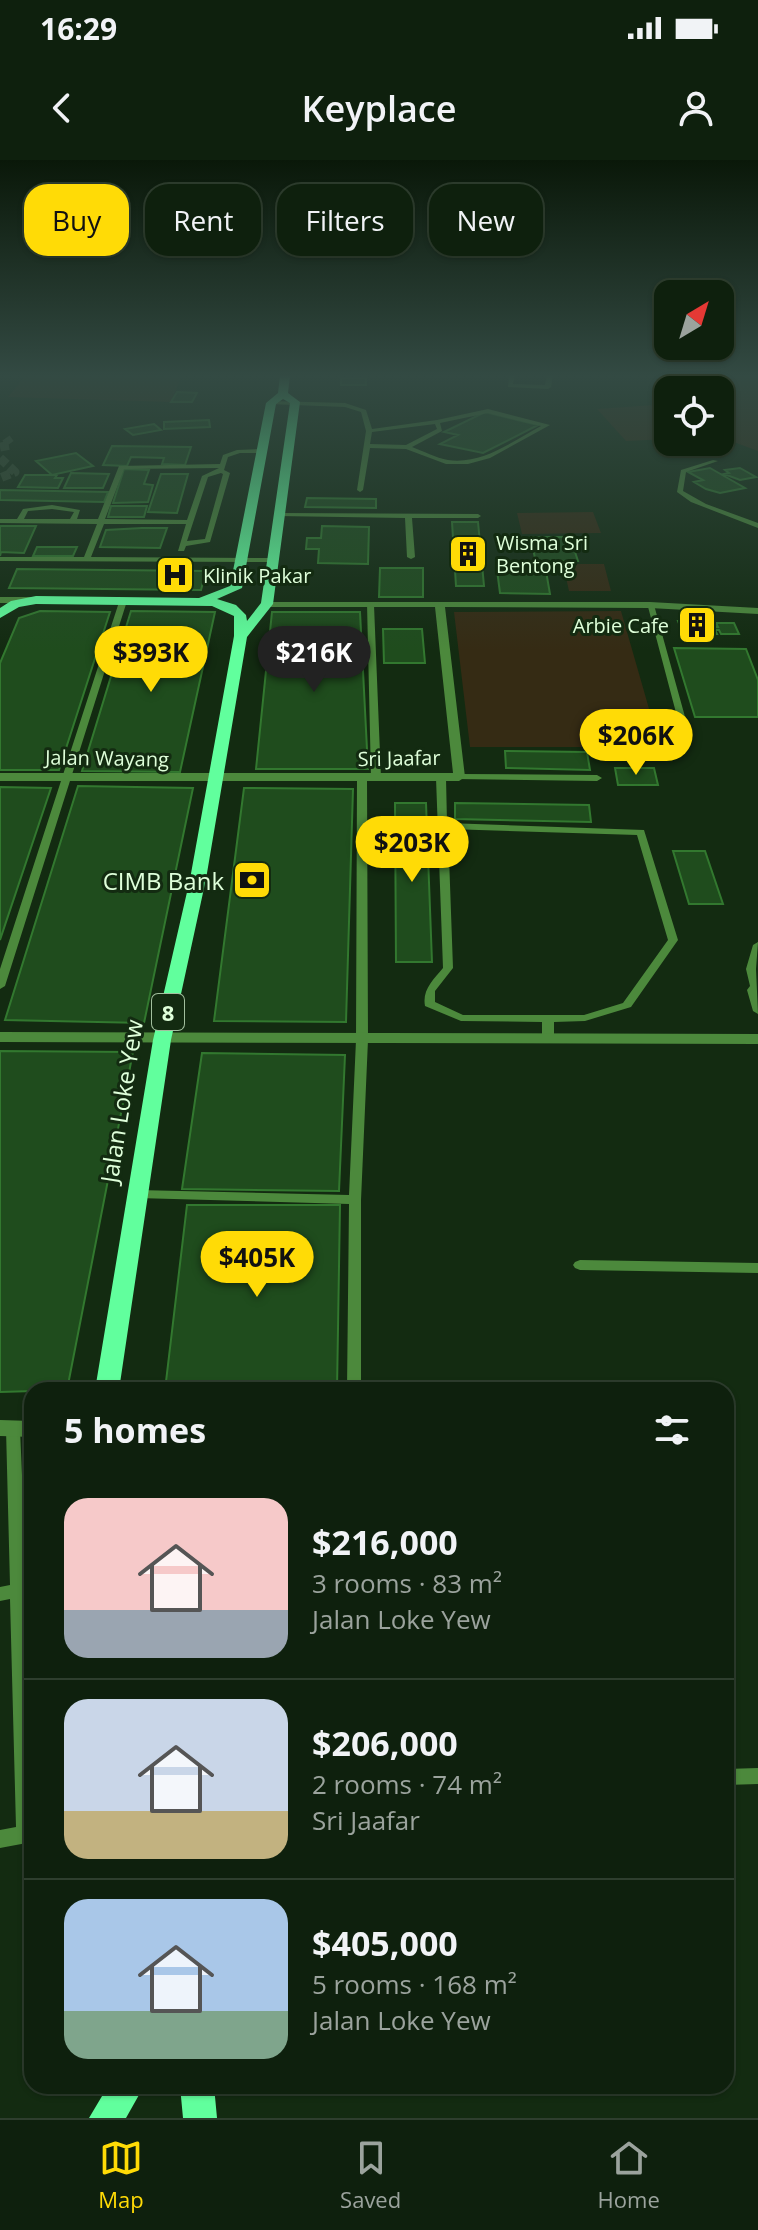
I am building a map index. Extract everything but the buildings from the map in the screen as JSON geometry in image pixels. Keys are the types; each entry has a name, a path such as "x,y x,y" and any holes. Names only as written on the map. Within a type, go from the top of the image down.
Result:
{"main road":[{"path":"196,602 218,598 236,588 259,466"},
{"path":"267,604 286,466"},
{"path":"0,614 15,604 36,600 196,602 232,608 240,615 241,636"},
{"name":"8","path":"241,636 267,604"},
{"name":"Jalan Loke Yew","path":"108,1382 162,1040 198,879 241,636"},
{"path":"106,2118 122,2094"},
{"path":"198,2094 200,2118"}],"street":[{"path":"0,600 36,600"},
{"path":"267,604 650,605 758,611"},
{"name":"Sri Jaafar","path":"214,780 459,777 440,605"},
{"name":"Jalan Wayang","path":"0,777 214,780"},
{"path":"0,1037 162,1040 758,1039"}],"lane":[{"path":"360,490 364,466"},
{"path":"698,466 683,471 680,492 685,499 719,508 758,526"},
{"path":"87,559 121,467 222,468 227,473 208,541 183,544"},
{"path":"178,560 205,476 222,468"},
{"path":"19,521 25,510 31,508 68,508 78,511 73,521"},
{"path":"280,515 478,516"},
{"path":"408,516 411,557"},
{"path":"0,521 190,522"},
{"path":"0,559 273,560"},
{"path":"0,986 123,601"},
{"path":"354,1382 355,1200 369,778 370,605"},
{"path":"650,605 683,724"},
{"path":"459,777 597,778"},
{"path":"441,778 442,826 448,968 430,991 429,1004 461,1018 585,1018 627,1005 673,940 641,832 442,826"},
{"path":"758,945 751,969 756,984 752,990 758,1011"},
{"path":"548,1019 548,1039"},
{"path":"137,1194 355,1200"},
{"path":"580,1265 758,1268"},
{"path":"15,1429 24,1726"},
{"path":"0,1594 19,1590"},
{"path":"734,1777 758,1776"},
{"path":"0,1839 24,1835"}],"shaded area":[{"path":"593,512 601,533 522,534 517,513"},
{"path":"563,564 604,564 611,591 569,591"},
{"path":"621,611 660,747 470,747 454,612"}],"tunnel":[{"path":"0,478 15,472 9,466"}],"place":[{"name":"Wisma Sri Bentong","path":"468,554"},
{"name":"Klinik Pakar","path":"175,575"},
{"name":"Arbie Cafe","path":"697,625"},
{"name":"CIMB Bank","path":"252,880"}]}
